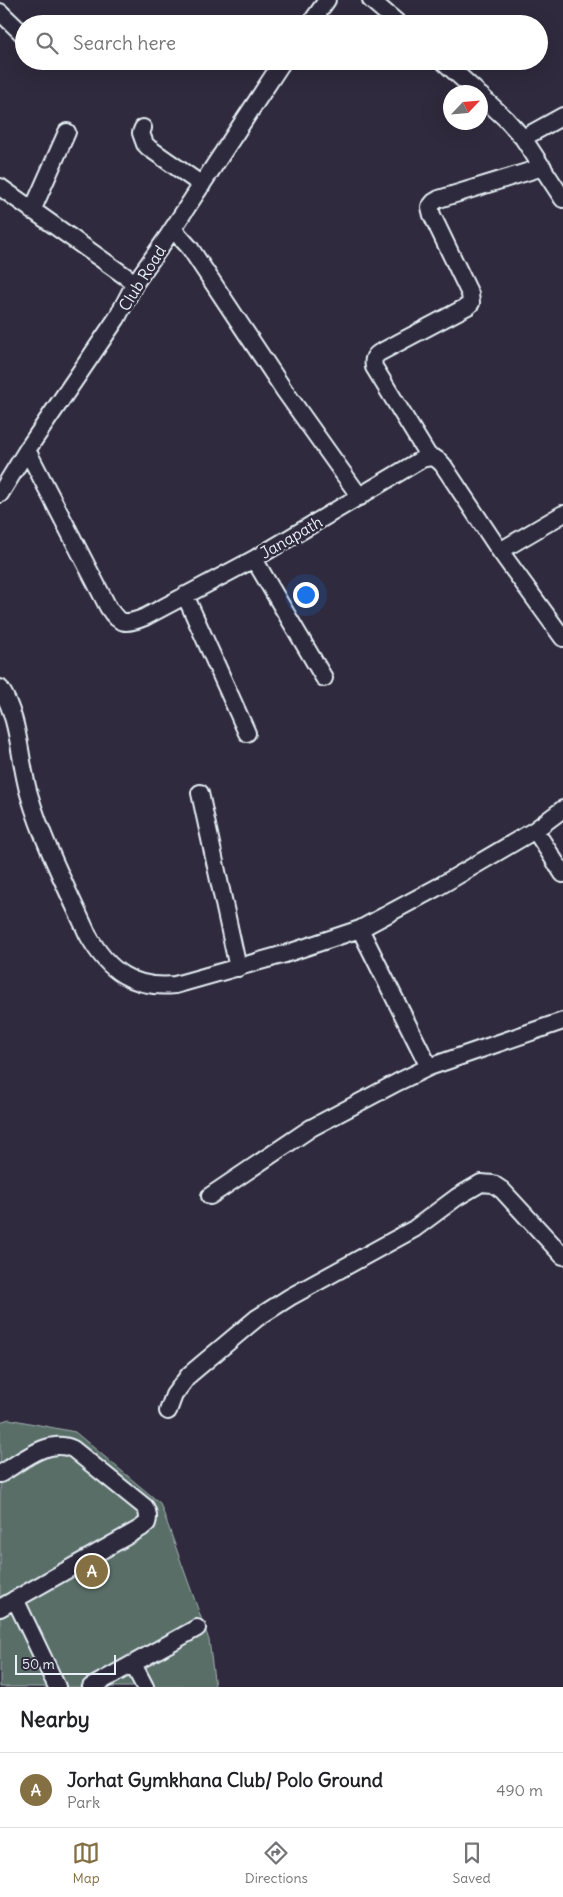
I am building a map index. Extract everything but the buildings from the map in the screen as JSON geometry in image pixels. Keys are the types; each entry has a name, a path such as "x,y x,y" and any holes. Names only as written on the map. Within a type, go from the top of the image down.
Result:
{"street":[{"path":"316,15 327,0"},
{"path":"371,0 388,15"},
{"path":"0,12 15,26"},
{"name":"Club Road","path":"0,494 27,450 117,318 135,283 173,229 277,70"},
{"path":"453,70 470,85"},
{"path":"488,103 523,138 563,199"},
{"path":"523,138 563,116"},
{"path":"143,128 141,133 149,148 202,185"},
{"path":"32,211 67,132"},
{"path":"543,167 434,202 430,207 432,215 470,294 471,302 468,306 379,353 373,361 374,368 430,457 436,458 443,464 500,551 563,638"},
{"path":"0,187 135,283"},
{"path":"173,229 190,248 284,390 360,497"},
{"name":"Janapath","path":"27,450 115,618 122,622 134,622 185,596 360,497 422,459 430,457"},
{"path":"500,551 563,514"},
{"path":"254,558 324,678"},
{"path":"185,596 247,733"},
{"path":"0,688 10,710 35,812 63,879 98,953 111,966 143,984 159,986 176,985 284,954 360,928 438,887 535,830 563,809"},
{"path":"200,793 238,968"},
{"path":"535,830 563,874"},
{"path":"360,928 428,1067"},
{"path":"210,1196 311,1128 428,1067 563,1021"},
{"path":"168,1411 174,1395 189,1375 257,1318 290,1297 414,1229 457,1197 481,1183 493,1184 502,1190 563,1256"},
{"path":"0,1474 42,1449 55,1445 65,1445 73,1449 123,1489 145,1507 148,1512 147,1523 141,1528 0,1608"},
{"path":"16,1599 57,1687"},
{"path":"91,1687 197,1628"},
{"path":"132,1664 145,1687"}],"green space":[{"path":"9,1419 75,1432 160,1503 209,1640 215,1687 0,1687 0,1422"}],"place":[{"name":"Jorhat Gymkhana Club/ Polo Ground","path":"92,1571"}]}
